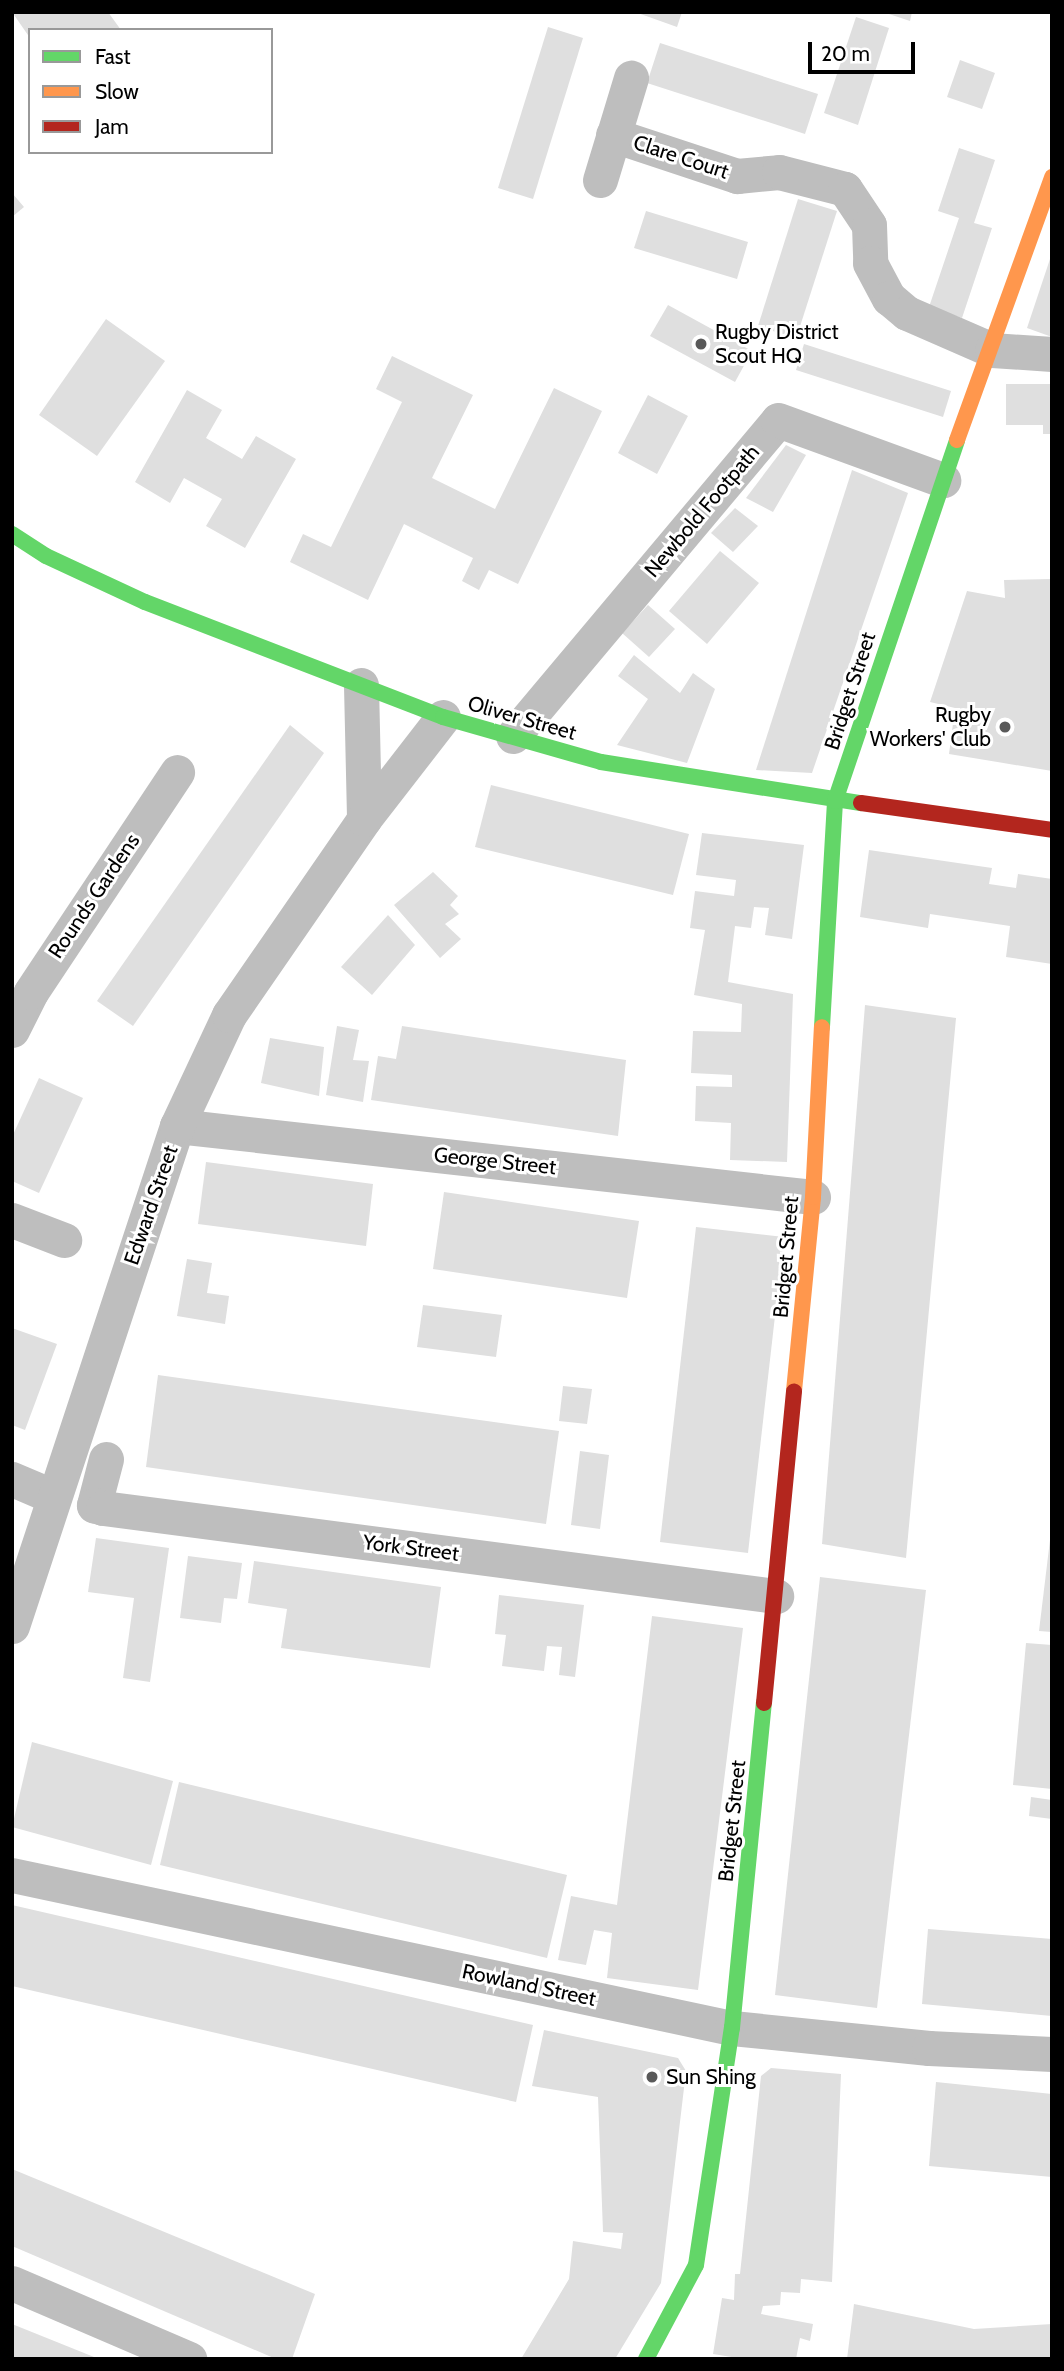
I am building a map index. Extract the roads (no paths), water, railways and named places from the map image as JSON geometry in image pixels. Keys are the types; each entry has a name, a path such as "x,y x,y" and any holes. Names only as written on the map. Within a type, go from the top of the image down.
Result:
{"street":[{"name":"Clare Court","path":"600,180 631,78"},
{"name":"Clare Court","path":"612,135 737,176 779,172 845,189 869,225 870,263 889,298 907,313 992,350 1052,354"},
{"name":"Bridget Street","path":"646,2359 696,2265 732,2028 813,1197 835,801 943,480 992,350 1052,177"},
{"name":"Newbold Footpath","path":"513,736 778,420 943,480"},
{"name":"Oliver Street","path":"12,534 46,556 145,602 443,717 601,762 835,801 1052,830"},
{"path":"360,685 364,819"},
{"name":"Edward Street","path":"12,1626 52,1496 177,1126 229,1014 364,819 443,717"},
{"name":"Rounds Gardens","path":"14,1020 177,772"},
{"name":"George Street","path":"177,1126 813,1197"},
{"path":"12,1220 64,1240"},
{"name":"York Street","path":"107,1459 94,1505 103,1508 776,1596"},
{"path":"12,1479 52,1496"},
{"name":"Rowland Street","path":"12,1875 732,2028 929,2048 1052,2054"},
{"path":"12,2283 189,2359"}],"place":[{"name":"Rugby District Scout HQ","path":"701,344"},
{"name":"Rugby Workers' Club","path":"1005,727"},
{"name":"Sun Shing","path":"652,2077"}]}
